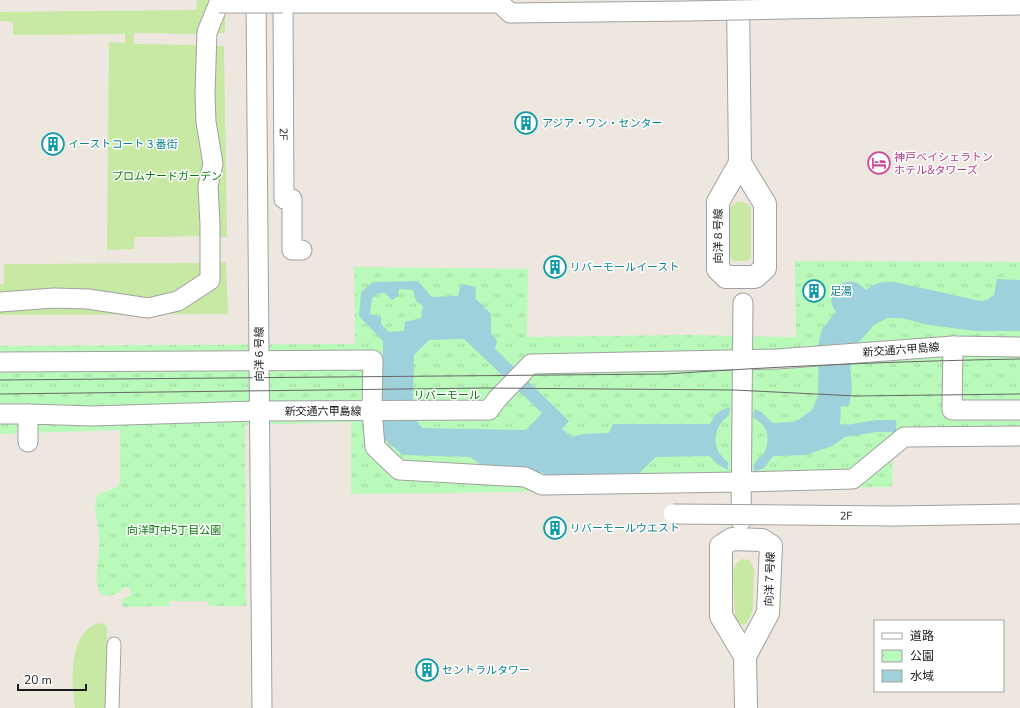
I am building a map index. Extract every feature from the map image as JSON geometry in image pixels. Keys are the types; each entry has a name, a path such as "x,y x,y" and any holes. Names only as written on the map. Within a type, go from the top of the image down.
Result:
{"street":[{"name":"向洋６号線","path":"256,0 262,708"},
{"path":"738,0 740,163"},
{"name":"2F","path":"283,2 284,200 292,199 292,250 302,250"},
{"path":"0,302 54,298 88,299 148,308 178,301 210,280 208,186 212,164 206,122 205,94 207,32 219,3 500,3 510,13 1020,5"},
{"name":"向洋８号線","path":"740,163 766,204 765,268 755,277 726,277 718,269 718,202 740,163"},
{"path":"741,521 743,303"},
{"path":"953,346 1020,347"},
{"name":"新交通六甲島線","path":"0,414 94,416 259,411 489,410 498,398 531,364 777,360 953,346 952,410 1015,410"},
{"path":"0,362 373,360 376,410 375,447 399,470 525,477 542,485 853,479 904,438 1015,436 1015,410"},
{"path":"28,414 28,442"},
{"name":"2F","path":"673,514 892,516 1020,514"},
{"name":"向洋７号線","path":"745,656 721,616 721,546 732,539 762,540 771,546 768,613 745,656 746,708"}],"lane":[{"path":"112,708 114,644"}],"green space":[{"name":"プロムナードガーデン","path":"197,0 225,0 225,33 210,33 209,45 224,46 227,237 214,237 214,262 226,262 228,314 0,315 0,284 4,284 4,264 209,263 209,236 135,237 134,249 107,250 109,42 125,43 125,34 13,35 13,22 0,21 0,12 196,10","holes":["134,33 203,34 203,45 134,44"]},
{"path":"738,201 748,204 751,208 751,257 746,261 733,261 729,255 730,208"},
{"name":"リバーモール","path":"795,261 1020,262 1020,441 893,443 892,487 351,494 351,422 245,425 246,606 209,606 207,601 170,601 169,606 124,607 122,605 122,599 131,595 129,586 109,596 105,596 99,591 97,575 99,532 95,506 98,495 115,488 120,482 120,430 0,434 0,346 355,344 354,267 528,269 527,337 684,335 796,337"},
{"path":"742,559 750,560 754,569 753,605 752,613 746,624 738,625 735,618 733,573 734,568"},
{"path":"99,623 107,626 105,708 75,708 73,672 77,647 89,628"}],"water":[{"path":"997,279 1020,280 1020,331 976,331 929,325 901,318 887,318 874,325 859,342 850,361 852,388 849,406 841,406 840,424 847,425 876,420 896,420 896,432 876,432 845,437 832,446 806,455 773,456 764,468 754,472 754,464 764,453 768,438 762,424 753,418 754,409 761,412 773,423 793,422 812,410 814,406 818,395 819,341 822,329 836,312 832,304 831,297 838,285 844,282 851,282 859,284 866,290 879,283 894,282 980,301 987,300 994,295"},
{"path":"418,281 432,297 458,296 461,284 476,287 475,298 491,314 491,333 497,341 495,349 569,421 562,429 572,437 583,434 609,433 613,424 710,424 718,413 730,407 729,415 719,426 715,438 718,451 728,462 728,470 717,464 710,456 656,457 635,477 550,477 544,473 525,468 480,464 470,457 403,455 384,439 382,400 383,341 359,316 361,292 373,282","holes":["399,289 413,290 416,301 423,306 421,318 405,322 404,331 389,332 381,324 381,317 370,314 372,298 379,293 385,293 392,300 398,296","464,339 542,413 526,430 422,428 414,417 414,355 429,340"]}],"tram line":[{"path":"0,380 666,374 843,364 1020,359"},
{"path":"0,394 485,388 734,390 856,396 1020,394"}],"place":[{"name":"アジア・ワン・センター","path":"526,123"},
{"name":"イーストコート３番街","path":"53,144"},
{"name":"神戸ベイシェラトン ホテル&タワーズ","path":"879,163"},
{"name":"リバーモールイースト","path":"555,267"},
{"name":"足湯","path":"814,291"},
{"name":"リバーモールウエスト","path":"555,528"},
{"name":"セントラルタワー","path":"427,670"}],"park label":[{"name":"向洋町中5丁目公園","path":"174,530"}]}
